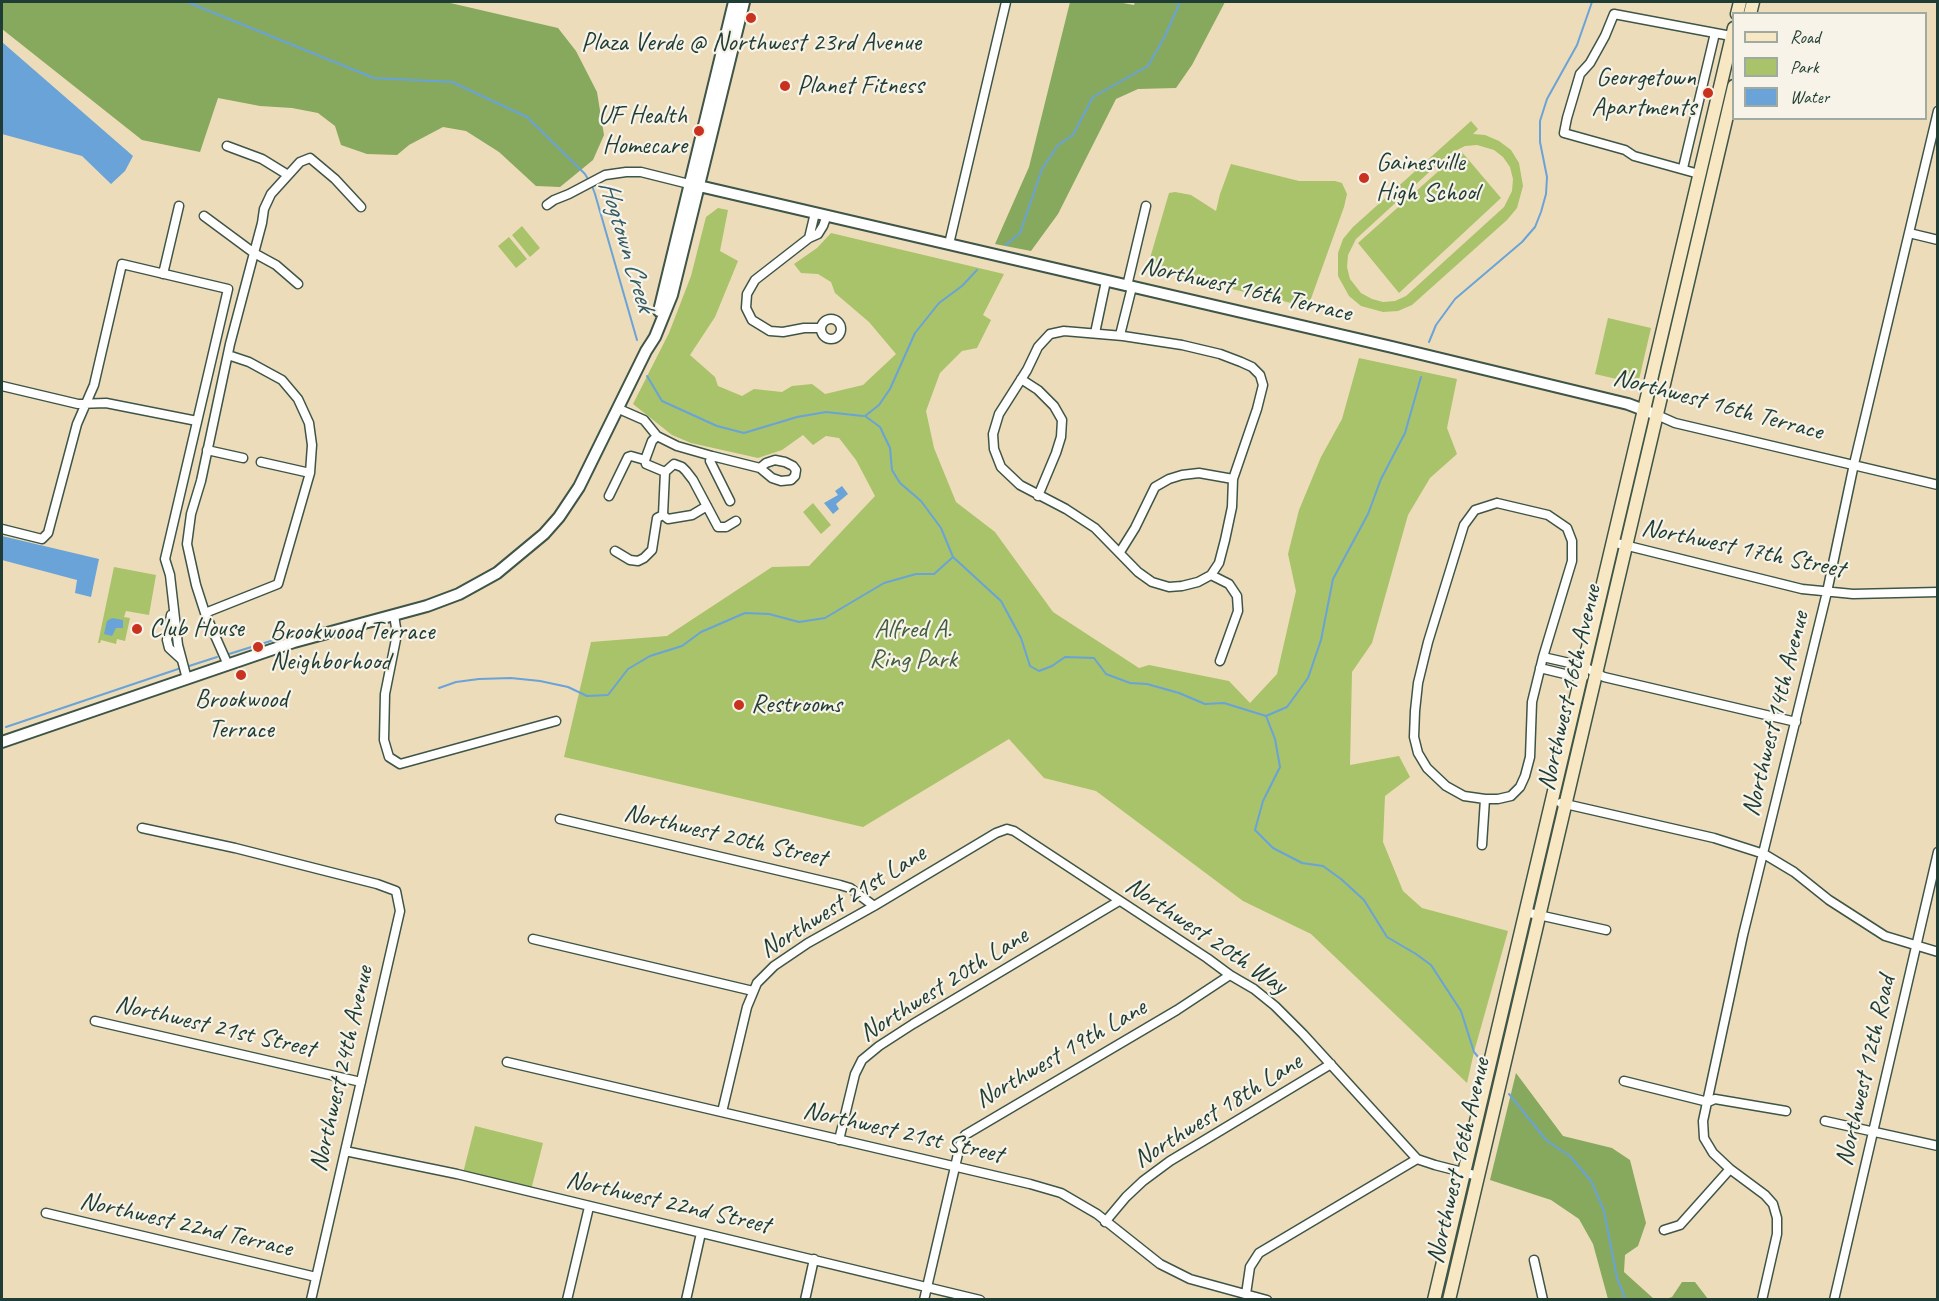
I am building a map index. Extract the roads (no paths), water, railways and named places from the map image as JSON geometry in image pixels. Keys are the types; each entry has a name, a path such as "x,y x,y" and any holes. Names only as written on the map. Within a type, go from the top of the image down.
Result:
{"main road":[{"name":"Northwest 16th Avenue","path":"1434,1299 1732,32"},
{"name":"Northwest 16th Avenue","path":"1449,1299 1732,94"},
{"path":"1699,174 1712,179"},
{"path":"1679,260 1691,266"},
{"path":"1494,1044 1509,1047"}],"street":[{"path":"2,742 294,642 427,606 464,592 511,563 539,539 559,517 579,487 646,351 656,337 672,295 734,2"},
{"path":"695,185 744,2"},
{"path":"949,244 1006,2"},
{"path":"1699,174 1564,133 1566,118 1580,74 1590,63 1614,14 1715,33 1732,32"},
{"path":"1683,168 1715,33"},
{"name":"Northwest 14th Avenue","path":"1761,1299 1777,1234 1777,1218 1773,1204 1713,1153 1704,1138 1703,1121 1716,1057 1827,592 1854,464 1938,111"},
{"path":"227,146 262,159 288,175"},
{"path":"228,665 195,585 187,544 191,514 201,481 228,356 264,209 271,195 288,175 300,162 310,158 335,179 361,207"},
{"name":"Northwest 16th Terrace","path":"547,205 605,175 641,172 1381,344 1628,404 1675,423 1938,485"},
{"path":"163,274 179,206"},
{"path":"1120,335 1146,206"},
{"path":"820,328 770,331 752,320 746,308 747,294 755,280 820,232 821,214"},
{"path":"204,216 254,253 276,265 298,284"},
{"path":"1909,233 1938,240"},
{"path":"2,530 42,539 48,533 76,424 94,385 122,264 228,289 166,548 165,559 170,575 181,659 187,679"},
{"path":"1095,333 1106,281"},
{"path":"1064,331 1120,335 1220,354 1252,368 1260,375 1263,385 1233,479 1232,507 1219,563 1211,575 1198,582 1169,587 1152,582 1138,572 1095,528 1020,485 1001,467 994,449 993,434 999,414 1038,347 1050,334 1064,331"},
{"path":"205,613 278,585 310,473 312,446 309,423 298,399 282,380 263,368 228,356"},
{"path":"1021,379 1038,390 1054,405 1062,420 1061,437 1056,453 1038,496"},
{"path":"2,386 78,404 106,403 197,421"},
{"path":"619,409 644,420 657,436 689,451 760,468"},
{"path":"645,460 652,441 657,436"},
{"path":"207,450 243,458"},
{"path":"682,467 689,451"},
{"path":"712,456 710,461 730,501"},
{"path":"609,496 628,457 645,460 646,464 665,472"},
{"path":"261,462 310,473"},
{"path":"663,515 665,472 674,464 682,467 693,480 718,527 726,528 736,521"},
{"path":"1120,552 1135,528 1155,487 1182,475 1199,473 1233,479"},
{"path":"1497,503 1548,515 1567,528 1572,541 1572,561 1532,702 1530,757 1525,776 1520,787 1511,796 1485,799 1464,795 1446,786 1427,768 1418,753 1414,737 1415,711 1418,683 1428,642 1464,525 1475,510 1497,503"},
{"path":"663,515 668,519 681,519 707,506"},
{"path":"615,551 630,560 638,561 644,558 652,550 657,519 663,515"},
{"name":"Northwest 17th Street","path":"1612,542 1802,589 1853,594 1938,592"},
{"path":"1211,575 1229,584 1237,596 1238,611 1220,661"},
{"path":"394,615 397,634 385,694 384,740 389,757 400,764 556,721"},
{"path":"1543,657 1581,672"},
{"path":"1540,668 1596,674 1796,722"},
{"path":"1482,845 1485,799"},
{"path":"1551,800 1714,838 1764,854 1794,872 1829,900 1877,932 1917,947 1938,951"},
{"name":"Northwest 20th Street","path":"560,819 840,885 850,888 874,906"},
{"name":"Northwest 24th Avenue","path":"142,828 235,848 396,891 400,911 311,1299"},
{"name":"Northwest 21st Lane","path":"722,1112 747,1007 757,983 774,966 996,833 1007,829"},
{"name":"Northwest 20th Way","path":"1007,829 1014,831 1254,989 1275,1006 1331,1064 1417,1159"},
{"name":"Northwest 12th Road","path":"1834,1299 1938,852"},
{"name":"Northwest 20th Lane","path":"839,1140 855,1074 862,1060 879,1046 1119,901"},
{"path":"1525,912 1606,930"},
{"path":"533,939 753,991"},
{"name":"Northwest 19th Lane","path":"924,1299 960,1145 965,1135 1177,1010 1230,975"},
{"name":"Northwest 21st Street","path":"95,1021 361,1082"},
{"name":"Northwest 21st Street","path":"507,1062 1061,1193 1096,1214 1160,1264 1207,1284 1267,1299"},
{"name":"Northwest 18th Lane","path":"1105,1222 1126,1197 1170,1161 1331,1064"},
{"path":"1624,1081 1708,1102 1715,1100 1786,1111"},
{"path":"1825,1120 1938,1146"},
{"name":"Northwest 22nd Street","path":"345,1151 457,1174 980,1299"},
{"path":"1245,1294 1250,1267 1259,1253 1417,1159 1478,1176"},
{"path":"1664,1230 1680,1225 1730,1169"},
{"path":"567,1299 589,1207"},
{"name":"Northwest 22nd Terrace","path":"46,1213 316,1277"},
{"path":"686,1299 701,1233"},
{"path":"805,1299 814,1259"},
{"path":"1534,1260 1543,1299"}],"water":[{"path":"2,42 133,156 125,171 111,184 82,156 2,134"},
{"path":"842,486 848,494 836,504 839,509 833,514 824,503 838,495 835,491"},
{"path":"2,536 99,559 91,597 75,593 77,580 2,560"},
{"path":"112,618 123,620 123,628 116,628 112,636 104,634 107,621"}],"waterway":[{"name":"Hogtown Creek","path":"187,2 374,78 452,82 527,117 585,174 589,181"},
{"path":"1006,245 1020,233 1042,169 1058,145 1073,135 1093,97 1148,66 1180,2"},
{"path":"1429,342 1436,325 1455,299 1522,242 1535,227 1546,194 1547,177 1540,142 1540,121 1547,99 1577,45 1592,2"},
{"name":"Hogtown Creek","path":"592,186 637,340"},
{"path":"865,416 879,405 890,389 915,333 939,303 962,286 977,270"},
{"name":"Hogtown Creek","path":"647,376 662,401 717,426 744,433 797,417 826,412 863,416"},
{"path":"1266,716 1287,707 1308,678 1321,640 1333,579 1368,514 1381,479 1405,433 1421,377"},
{"path":"865,416 880,427 890,448 892,470 900,483 921,501 941,528 953,557 1001,601 1021,638 1030,666 1039,671 1065,657 1094,658 1106,674 1130,683 1147,684 1179,693 1205,704 1224,703 1266,716 1275,739 1280,767 1263,801 1255,830 1273,848 1302,863 1323,866 1341,879 1364,900 1387,937 1431,965 1461,1011 1474,1052 1479,1058"},
{"path":"439,688 456,682 511,678 568,687 587,696 608,695 628,669 650,656 682,646 701,632 745,613 769,614 799,622 825,618 884,583 916,574 934,574 953,557"},
{"path":"229,654 293,634"},
{"path":"186,667 217,657"},
{"path":"6,727 181,668"},
{"path":"1509,1094 1547,1141 1570,1156 1591,1181 1604,1211 1617,1278 1626,1300"}],"place":[{"name":"Plaza Verde @ Northwest 23rd Avenue","path":"751,18"},
{"name":"Planet Fitness","path":"785,86"},
{"name":"Georgetown Apartments","path":"1708,93"},
{"name":"UF Health Homecare","path":"699,131"},
{"name":"Gainesville High School","path":"1364,178"},
{"name":"Club House","path":"137,629"},
{"name":"Brookwood Terrace Neighborhood","path":"258,647"},
{"name":"Brookwood Terrace","path":"241,675"},
{"name":"Restrooms","path":"739,705"}],"park label":[{"name":"Alfred A. Ring Park","path":"913,645"}]}
